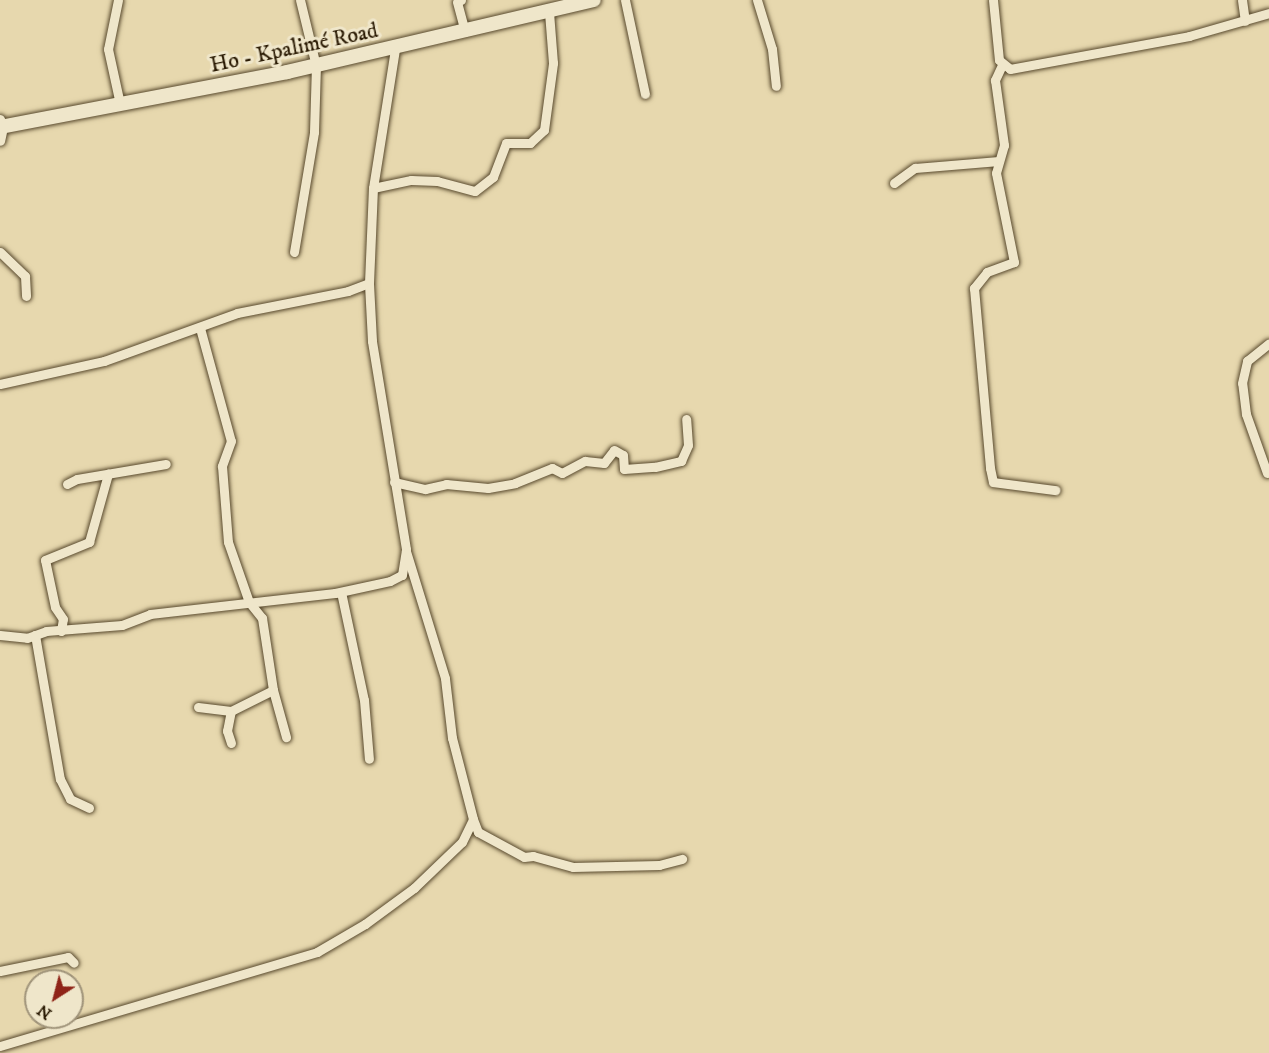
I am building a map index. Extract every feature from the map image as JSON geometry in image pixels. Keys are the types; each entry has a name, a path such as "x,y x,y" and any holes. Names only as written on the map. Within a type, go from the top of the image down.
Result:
{"main road":[{"name":"Ho - Kpalimé Road","path":"1,125 316,66 594,0"}],"street":[{"path":"118,0 108,49 120,104"},
{"path":"294,252 314,132 316,66 300,0"},
{"path":"446,0 459,1 465,32"},
{"path":"626,0 645,94"},
{"path":"757,0 771,49 776,86"},
{"path":"993,0 1002,65 995,80 1004,145 999,161 998,187 1014,262 987,272 974,288 990,468 993,482 1055,490"},
{"path":"1242,0 1245,21"},
{"path":"373,188 429,181 475,191 493,177 507,143 530,143 544,130 553,63 549,12"},
{"path":"1002,65 1010,69 1035,66 1189,36 1269,13"},
{"path":"395,49 373,188 369,283 372,341 406,549 445,678 452,738 473,819 478,832 524,857 533,856 573,867 659,865 682,859"},
{"path":"0,141 1,125"},
{"path":"894,183 915,168 999,161"},
{"path":"0,252 25,276 26,296"},
{"path":"0,384 104,362 154,340 200,328 237,312 348,291 369,283"},
{"path":"200,328 231,441 222,466 223,509 228,542 249,602 262,618 273,690 286,737"},
{"path":"1267,473 1246,414 1242,383 1247,361 1269,343"},
{"path":"394,482 425,489 446,484 488,488 515,483 552,468 562,473 585,461 604,463 614,450 623,455 624,469 655,467 681,461 688,445 686,419"},
{"path":"67,484 166,464"},
{"path":"61,631 63,619 55,607 45,560 89,542 108,474"},
{"path":"0,635 35,635 122,624 150,614 341,592 390,581 402,575 406,549"},
{"path":"341,592 364,700 369,759"},
{"path":"35,635 60,778 70,800 89,808"},
{"path":"198,707 231,711 273,690"},
{"path":"231,711 227,731 231,743"},
{"path":"0,1047 317,952 365,924 414,888 462,842 473,819"},
{"path":"0,971 68,957 74,963"}]}
